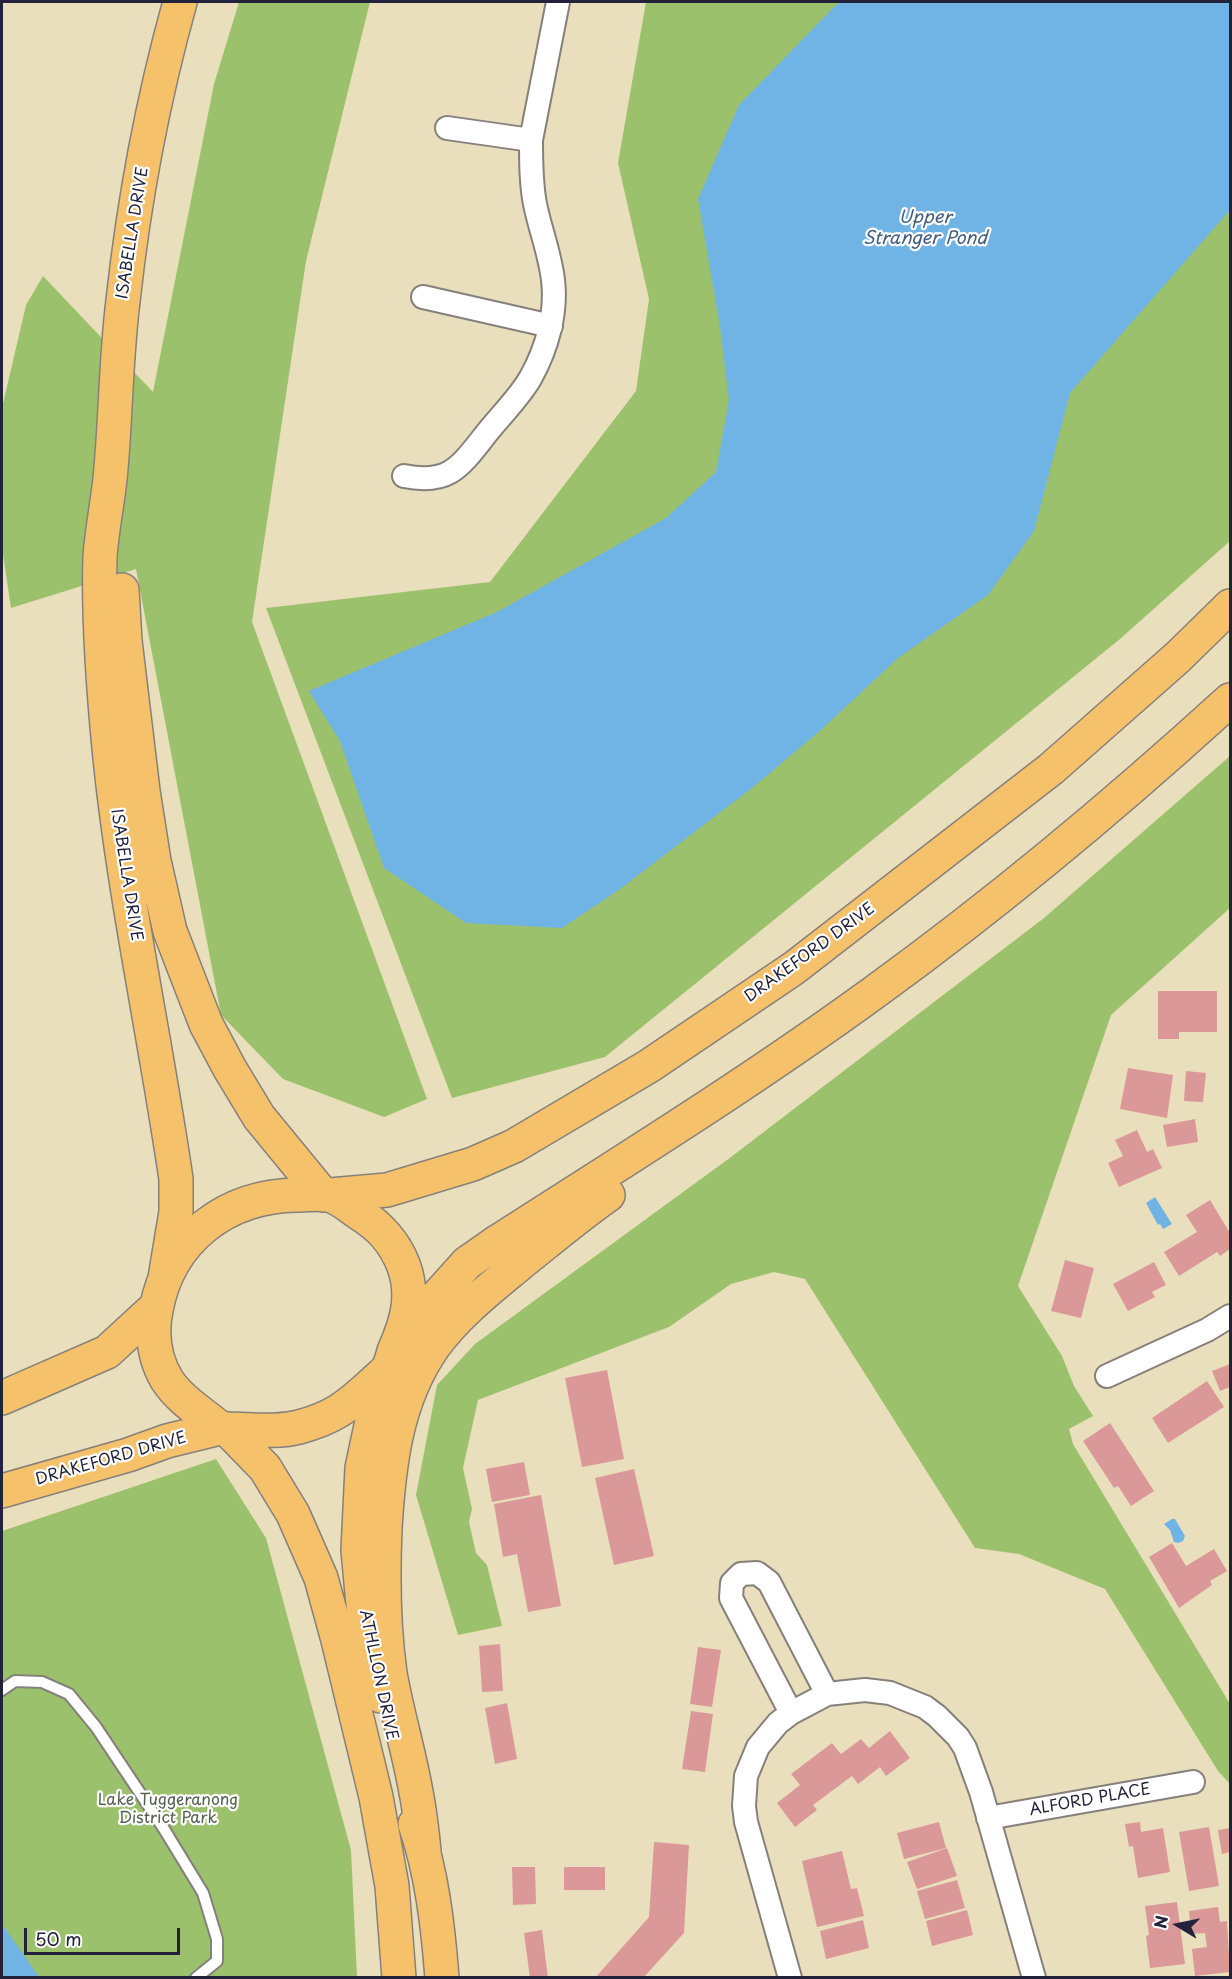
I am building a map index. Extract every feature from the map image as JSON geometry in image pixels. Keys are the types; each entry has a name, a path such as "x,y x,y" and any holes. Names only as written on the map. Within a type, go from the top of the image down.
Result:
{"main road":[{"name":"ISABELLA DRIVE","path":"180,2 157,94 132,231 116,371 111,469 100,555 101,643 109,747 121,850 176,1179 176,1212 152,1330 155,1350 161,1369 179,1395 224,1429"},
{"name":"ISABELLA DRIVE","path":"111,469 121,552 125,641 143,791 154,861 170,931 206,1024 230,1069 259,1117 326,1195"},
{"name":"DRAKEFORD DRIVE","path":"161,1292 176,1256 185,1245 199,1231 228,1211 262,1199 289,1195 326,1195 387,1190 473,1164 514,1146 650,1066 794,968 1051,769 1178,657 1230,606"},
{"path":"390,1363 431,1303 467,1263 741,1086 876,991 1010,891 1102,814 1230,700"},
{"path":"424,1851 417,1793 390,1673 384,1612 385,1526 392,1450 408,1394 434,1346 452,1324 487,1291 585,1211 712,1119 741,1086"},
{"path":"326,1195 366,1217 388,1235 398,1250 410,1287 404,1330 390,1363"},
{"path":"2,1398 106,1352 161,1292"},
{"name":"DRAKEFORD DRIVE","path":"2,1491 128,1455 167,1441 224,1429 297,1427 338,1413 354,1401 390,1363"},
{"name":"ATHLLON DRIVE","path":"390,1363 375,1407 362,1468 358,1550 365,1626 406,1796 424,1851 442,1977"},
{"name":"ATHLLON DRIVE","path":"224,1429 265,1468 293,1514 321,1578 376,1797 392,1886 399,1977"}],"street":[{"path":"404,476 421,480 438,478 461,466 530,378 546,344 551,326 553,281 535,204 531,140 558,2"},
{"path":"447,128 531,140"},
{"path":"423,297 551,326"},
{"path":"1107,1376 1207,1330 1230,1316"},
{"path":"791,1713 731,1598 732,1583 741,1574 756,1573 769,1582 827,1694"},
{"path":"790,1977 746,1822 744,1806 746,1776 758,1747 778,1723 791,1713 827,1694 865,1690 890,1693 925,1707 958,1737 965,1748 988,1818 1034,1977"},
{"name":"ALFORD PLACE","path":"988,1818 1193,1782"}],"lane":[{"path":"2,1690 15,1682 42,1682 69,1694 96,1727 164,1829 203,1893 217,1939 217,1961 196,1977"}],"green space":[{"path":"239,2 370,2 306,261 252,622 427,1099 384,1117 283,1079 221,1015 136,569 11,608 2,548 2,408 26,305 43,276 153,392 214,84"},
{"name":"Upper Stranger Pond","path":"646,2 1230,2 1230,541 1120,639 605,1057 452,1098 266,608 490,582 636,391 649,299 618,163"},
{"path":"1230,756 1230,908 1111,1015 1018,1286 1062,1356 1074,1386 1093,1416 1069,1429 1073,1444 1230,1704 1230,1784 1218,1771 1105,1589 1019,1554 975,1548 805,1279 774,1272 731,1284 669,1327 478,1400 463,1468 472,1509 469,1522 476,1553 487,1565 502,1626 458,1635 416,1495 437,1385 475,1344 731,1157 1044,918"},
{"name":"Lake Tuggeranong District Park","path":"216,1459 266,1538 351,1850 357,1977 2,1977 2,1531"}],"water":[{"name":"Upper Stranger Pond","path":"842,2 1230,2 1230,210 1070,393 1034,531 988,595 898,658 822,729 752,788 620,889 562,928 466,923 384,868 340,741 309,691 497,612 666,518 716,472 729,400 720,327 698,199 739,105 836,5"},
{"path":"1155,1197 1172,1224 1163,1229 1160,1224 1158,1225 1146,1203"},
{"path":"1175,1519 1185,1536 1183,1541 1178,1543 1174,1542 1170,1530 1164,1524"},
{"path":"2,1924 39,1977 2,1977"}],"building":[{"path":"1158,991 1217,991 1217,1032 1179,1032 1179,1039 1158,1039"},
{"path":"1128,1068 1173,1075 1167,1118 1120,1109"},
{"path":"1186,1071 1206,1073 1203,1102 1184,1101"},
{"path":"1195,1119 1198,1142 1167,1147 1163,1125"},
{"path":"1137,1130 1147,1152 1153,1149 1162,1168 1119,1187 1108,1163 1123,1156 1115,1140"},
{"path":"1210,1200 1230,1233 1230,1249 1220,1256 1217,1252 1179,1276 1164,1252 1197,1232 1186,1215"},
{"path":"1065,1260 1094,1268 1081,1318 1051,1311"},
{"path":"1154,1262 1166,1285 1152,1292 1155,1297 1128,1311 1113,1284"},
{"path":"1230,1364 1230,1387 1220,1391 1212,1371"},
{"path":"607,1370 624,1459 582,1467 565,1378"},
{"path":"1207,1381 1224,1407 1168,1443 1152,1418"},
{"path":"1110,1423 1154,1491 1131,1506 1118,1486 1114,1488 1083,1441"},
{"path":"524,1462 530,1495 492,1502 486,1469"},
{"path":"634,1469 654,1556 614,1565 595,1478"},
{"path":"541,1495 561,1606 528,1612 517,1554 503,1557 494,1504"},
{"path":"1172,1543 1186,1566 1214,1549 1227,1571 1210,1581 1212,1585 1179,1608 1149,1557"},
{"path":"500,1644 503,1691 482,1692 479,1646"},
{"path":"698,1647 721,1650 712,1707 690,1704"},
{"path":"507,1703 517,1759 495,1764 485,1708"},
{"path":"691,1711 713,1714 705,1772 682,1769"},
{"path":"890,1731 910,1758 886,1776 880,1767 858,1784 852,1776 813,1805 817,1810 795,1827 777,1803 800,1785 791,1774 832,1743 841,1754 861,1739 869,1748"},
{"path":"939,1822 946,1848 904,1859 897,1833"},
{"path":"1140,1822 1141,1832 1163,1828 1170,1872 1138,1878 1133,1846 1129,1847 1125,1824"},
{"path":"1209,1827 1219,1886 1189,1891 1179,1832"},
{"path":"1230,1828 1230,1852 1222,1854 1218,1830"},
{"path":"654,1842 689,1845 684,1933 643,1978 595,1978 649,1917"},
{"path":"947,1848 957,1876 917,1889 907,1862"},
{"path":"842,1851 851,1889 857,1888 864,1916 817,1927 802,1861"},
{"path":"512,1867 535,1867 536,1904 513,1905"},
{"path":"564,1867 605,1867 605,1890 564,1890"},
{"path":"957,1880 965,1908 925,1919 917,1891"},
{"path":"1177,1902 1185,1964 1150,1968 1145,1906"},
{"path":"1218,1907 1220,1922 1227,1921 1230,1972 1195,1976 1192,1949 1207,1947 1205,1933 1191,1934 1189,1911"},
{"path":"967,1910 973,1935 932,1946 926,1921"},
{"path":"863,1920 869,1948 826,1959 820,1931"},
{"path":"542,1930 548,1978 530,1978 524,1933"}]}
